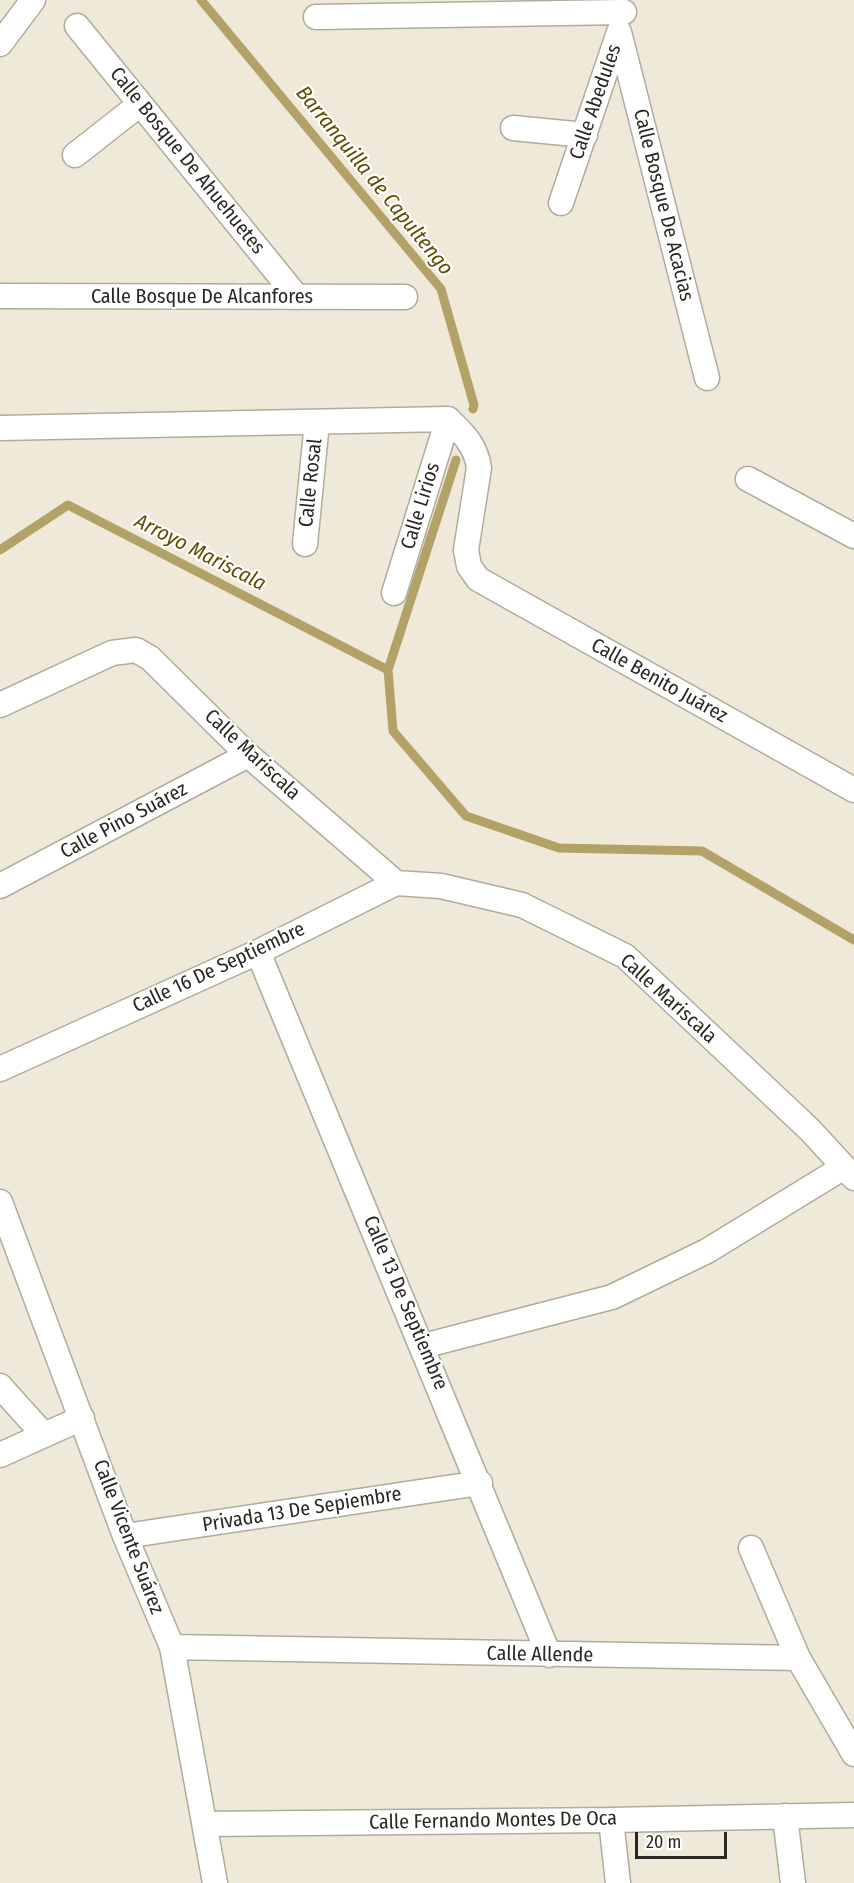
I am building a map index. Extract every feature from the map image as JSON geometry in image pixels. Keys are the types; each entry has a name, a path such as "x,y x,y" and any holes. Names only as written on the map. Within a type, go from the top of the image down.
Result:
{"street":[{"path":"0,44 33,0"},
{"path":"316,17 623,15"},
{"name":"Calle Abedules","path":"561,203 623,15"},
{"name":"Calle Bosque De Acacias","path":"623,15 706,378"},
{"name":"Calle Bosque De Ahuehuetes","path":"77,26 297,297"},
{"path":"75,155 140,104"},
{"path":"513,128 585,135"},
{"name":"Calle Bosque De Alcanfores","path":"0,296 405,297"},
{"path":"0,428 448,419"},
{"name":"Calle Benito Juárez","path":"448,419 469,439 477,455 479,468 466,550 468,566 478,579 854,790"},
{"name":"Calle Lirios","path":"394,593 448,419"},
{"name":"Calle Rosal","path":"305,544 317,422"},
{"path":"748,479 854,536"},
{"name":"Calle Mariscala","path":"0,705 112,653 136,650 150,658 248,755 396,883 441,886 522,905 625,956 810,1130 849,1173"},
{"name":"Calle Pino Suárez","path":"0,886 248,755"},
{"name":"Calle 16 De Septiembre","path":"0,1070 258,952 396,883"},
{"name":"Calle 13 De Septiembre","path":"258,952 480,1483 549,1655"},
{"path":"423,1346 612,1297 707,1251 849,1173"},
{"name":"Calle Vicente Suárez","path":"0,1202 125,1536 172,1647 215,1883"},
{"path":"0,1386 44,1436"},
{"path":"0,1455 82,1418"},
{"name":"Privada 13 De Sepiembre","path":"125,1536 480,1483"},
{"path":"751,1548 798,1658 854,1754"},
{"name":"Calle Allende","path":"172,1647 798,1658"},
{"name":"Calle Fernando Montes De Oca","path":"205,1824 854,1815"},
{"path":"785,1816 793,1883"},
{"path":"611,1820 618,1883"}],"waterway":[{"name":"Barranquilla de Capultengo","path":"201,0 441,289 474,405 473,409"},
{"name":"Barranquilla de Capultengo","path":"456,460 388,670 393,731 466,816 559,848 702,851 854,940"},
{"name":"Arroyo Mariscala","path":"0,550 68,505 388,670"}]}
